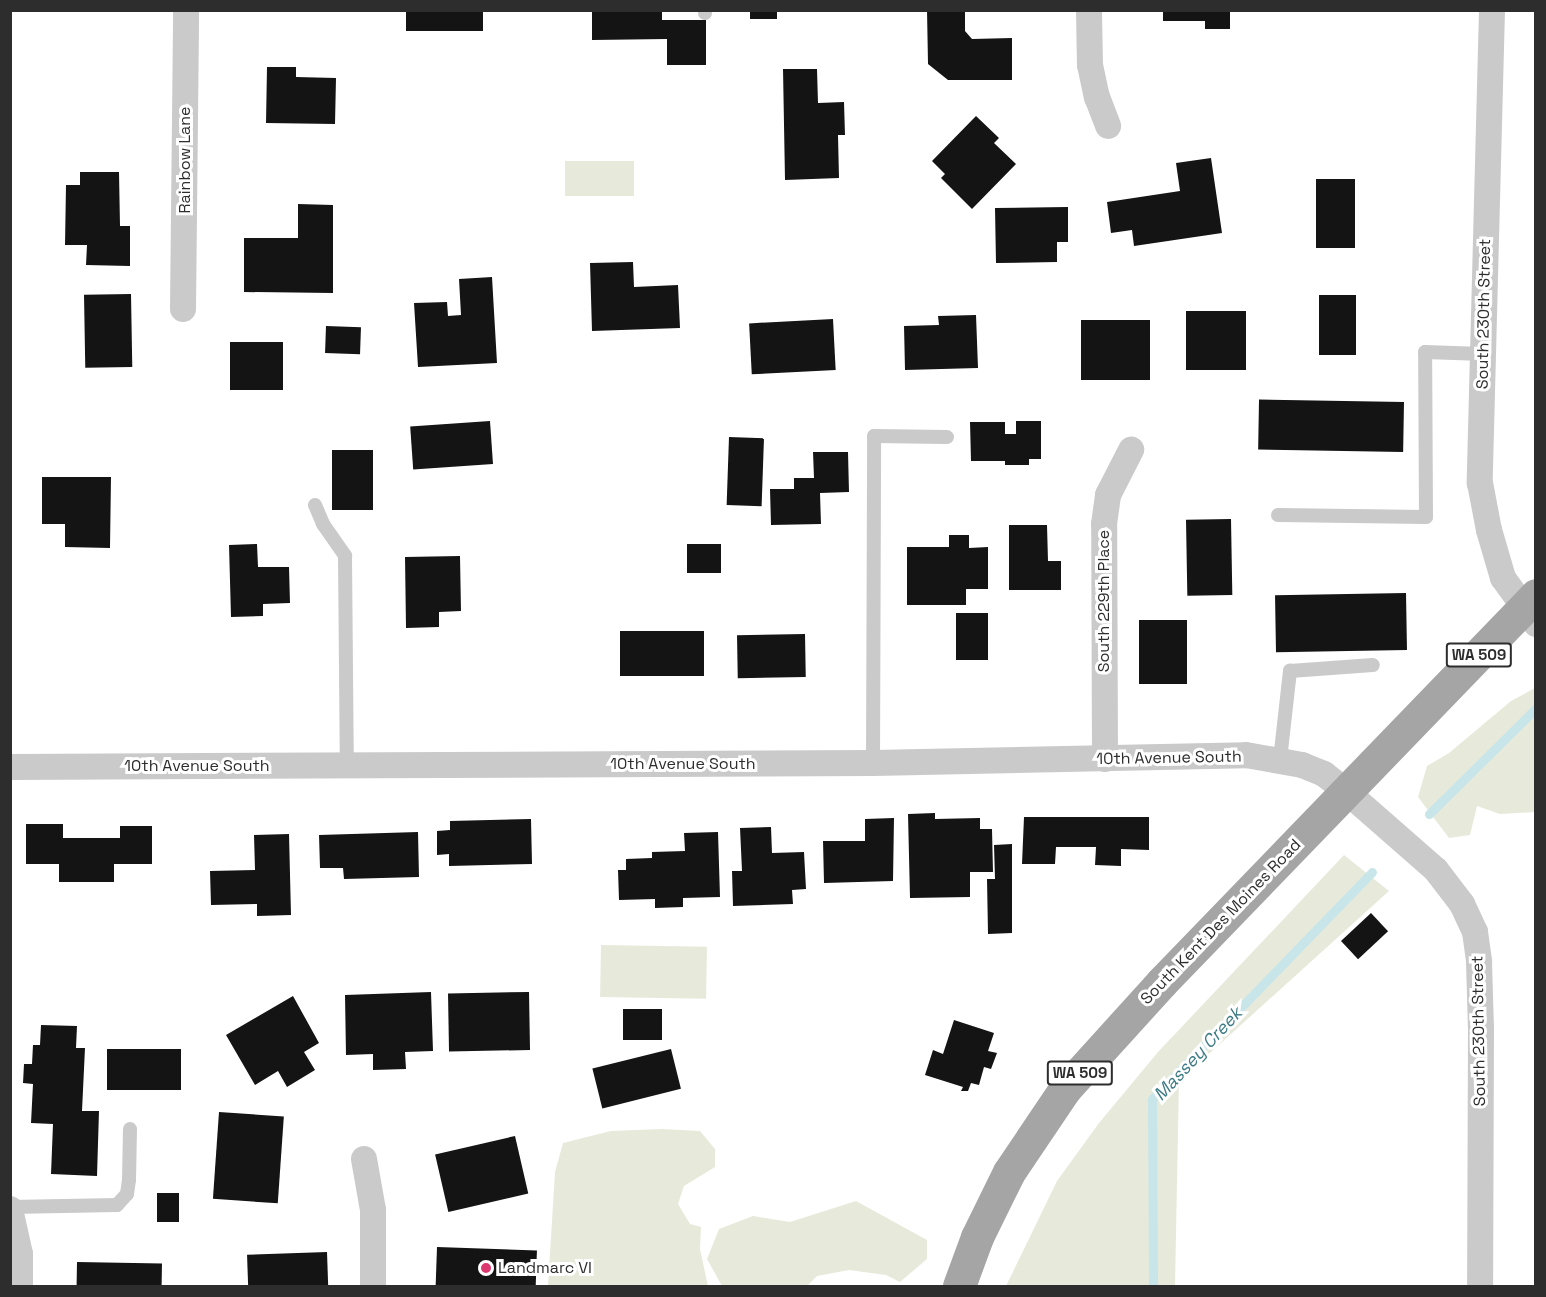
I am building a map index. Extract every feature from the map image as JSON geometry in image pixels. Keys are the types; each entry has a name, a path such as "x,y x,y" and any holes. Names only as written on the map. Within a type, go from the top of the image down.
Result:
{"main road":[{"name":"South Kent Des Moines Road","path":"959,1287 977,1237 1008,1172 1065,1089 1162,982 1347,792 1531,609"}],"street":[{"name":"Rainbow Lane","path":"183,309 186,10"},
{"path":"1089,10 1090,65 1097,97 1108,126"},
{"name":"South 230th Street","path":"1492,10 1480,483 1489,530 1503,578 1531,609"},
{"name":"South 229th Place","path":"1105,759 1104,524 1108,495 1131,450"},
{"name":"10th Avenue South","path":"10,766 873,763 1246,755 1280,760 1314,769 1347,792"},
{"name":"South 230th Street","path":"1347,792 1449,884 1462,904 1475,932 1479,962 1481,1028 1480,1287"},
{"path":"364,1159 373,1210 373,1287"},
{"path":"10,1208 20,1254 20,1287"}],"lane":[{"path":"1278,515 1426,517 1425,352 1483,354"},
{"path":"873,763 874,436 947,437"},
{"path":"315,505 323,524 345,556 347,765"},
{"path":"1280,760 1290,671 1373,665"},
{"path":"10,1208 117,1205 127,1194 130,1129"}],"shaded area":[{"path":"565,161 634,161 634,196 565,196"},
{"path":"1535,688 1535,812 1500,814 1477,806 1470,835 1449,838 1418,797 1427,766 1449,753 1511,701"},
{"path":"1344,855 1389,891 1179,1081 1175,1286 1006,1286 1057,1181 1099,1123 1158,1052"},
{"path":"601,945 707,947 706,999 600,997"},
{"path":"662,1129 700,1131 715,1149 715,1167 684,1186 678,1204 690,1224 701,1227 700,1249 708,1286 548,1286 555,1172 563,1143 611,1131"},
{"path":"856,1201 927,1240 927,1259 900,1282 886,1275 849,1270 817,1276 807,1286 722,1286 707,1259 719,1229 753,1216 790,1222"}],"building":[{"path":"406,10 483,10 483,31 406,31"},
{"path":"592,10 662,10 662,20 706,20 706,65 667,65 667,39 592,40"},
{"path":"750,10 777,10 777,19 750,19"},
{"path":"927,10 965,10 965,31 972,39 1012,38 1012,80 948,80 928,64"},
{"path":"1163,10 1230,10 1230,29 1205,29 1205,21 1163,21"},
{"path":"267,67 296,67 296,77 336,78 335,124 266,123"},
{"path":"783,69 817,69 818,103 844,102 845,135 838,135 839,178 785,180"},
{"path":"976,116 999,138 994,143 1016,164 972,209 941,178 945,174 932,161"},
{"path":"1211,158 1222,233 1134,246 1132,230 1111,233 1107,202 1180,191 1176,163"},
{"path":"80,172 119,172 120,226 130,226 130,266 86,265 87,245 65,245 66,185 80,185"},
{"path":"1316,179 1355,179 1355,248 1316,248"},
{"path":"298,204 333,205 333,293 244,292 244,238 298,238"},
{"path":"1068,207 1068,242 1057,242 1057,262 996,263 995,208"},
{"path":"633,262 634,287 678,285 680,328 592,331 590,263"},
{"path":"492,277 497,363 418,367 414,303 447,302 448,316 461,315 459,279"},
{"path":"131,294 132,367 85,368 84,295"},
{"path":"1319,295 1356,295 1356,355 1319,355"},
{"path":"1186,311 1246,311 1246,370 1186,370"},
{"path":"976,315 978,368 905,370 904,326 939,325 938,316"},
{"path":"833,319 836,370 752,374 749,323"},
{"path":"1081,320 1150,320 1150,380 1081,380"},
{"path":"326,326 361,327 360,354 325,353"},
{"path":"230,342 283,342 283,390 230,390"},
{"path":"1259,399 1404,402 1403,452 1258,449"},
{"path":"490,421 493,464 413,469 410,427"},
{"path":"1016,421 1041,421 1041,459 1029,459 1029,465 1005,465 1005,461 971,461 970,422 1005,422 1005,434 1016,434"},
{"path":"729,437 764,438 762,506 727,505"},
{"path":"332,450 373,450 373,510 332,510"},
{"path":"813,452 848,452 849,492 820,493 821,524 771,525 770,489 794,489 794,478 814,478"},
{"path":"42,477 111,477 110,548 65,547 65,524 42,524"},
{"path":"1231,519 1232,595 1187,596 1186,520"},
{"path":"1009,525 1047,525 1048,561 1061,561 1061,590 1009,590"},
{"path":"949,535 969,535 969,548 988,547 988,589 966,589 966,605 907,605 907,547 949,547"},
{"path":"257,544 258,567 289,567 290,603 263,604 263,616 231,617 229,545"},
{"path":"687,544 721,544 721,573 687,573"},
{"path":"460,556 461,611 439,612 439,627 406,628 405,557"},
{"path":"1406,593 1407,650 1276,652 1275,595"},
{"path":"956,613 988,613 988,660 956,660"},
{"path":"1139,620 1187,620 1187,684 1139,684"},
{"path":"620,631 704,631 704,676 620,676"},
{"path":"805,634 806,677 738,678 737,635"},
{"path":"935,813 935,819 980,818 980,829 992,829 993,872 970,872 970,897 910,898 908,814"},
{"path":"1024,817 1149,817 1149,850 1121,849 1121,866 1095,865 1096,847 1056,847 1055,864 1022,864"},
{"path":"894,818 893,881 824,883 823,841 865,841 865,819"},
{"path":"531,819 532,864 449,866 449,854 437,855 437,831 450,830 450,821"},
{"path":"26,824 63,824 63,838 120,838 120,826 152,826 152,864 114,864 114,882 59,882 59,864 26,864"},
{"path":"771,827 772,853 804,852 806,889 792,890 793,904 733,906 732,871 742,871 740,828"},
{"path":"418,832 419,877 344,879 343,868 320,868 319,835"},
{"path":"718,832 720,897 683,898 683,907 655,908 655,899 619,900 618,870 626,870 626,859 652,858 652,852 685,851 684,833"},
{"path":"289,834 291,915 257,916 257,904 211,905 210,871 255,870 254,835"},
{"path":"1012,844 1012,933 988,934 987,879 995,879 994,845"},
{"path":"1371,913 1388,931 1358,959 1341,941"},
{"path":"431,992 433,1051 405,1052 406,1069 373,1070 373,1054 346,1055 345,995"},
{"path":"529,992 530,1050 449,1051 448,993"},
{"path":"293,996 319,1043 304,1052 315,1070 287,1087 278,1071 255,1085 226,1035"},
{"path":"623,1009 662,1009 662,1040 623,1040"},
{"path":"954,1020 994,1033 988,1051 997,1053 991,1069 984,1067 979,1085 971,1083 968,1091 961,1091 963,1087 925,1075 933,1050 943,1054"},
{"path":"41,1025 77,1026 76,1048 85,1048 82,1111 99,1111 97,1176 51,1174 53,1124 31,1123 33,1084 23,1083 24,1064 32,1064 33,1045 40,1045"},
{"path":"107,1049 181,1049 181,1090 107,1090"},
{"path":"671,1049 681,1089 602,1108 592,1069"},
{"path":"219,1112 284,1117 278,1203 213,1199"},
{"path":"515,1136 528,1193 448,1212 435,1154"},
{"path":"157,1193 179,1193 179,1222 157,1222"},
{"name":"Landmarc VI","path":"437,1247 537,1250 536,1286 436,1286"},
{"path":"327,1252 328,1286 248,1286 247,1255"},
{"path":"77,1262 162,1263 162,1286 77,1286"}],"waterway":[{"name":"Massey Creek","path":"1429,814 1536,708"},
{"name":"Massey Creek","path":"1153,1286 1152,1099 1372,872"}],"place":[{"name":"Landmarc VI","path":"486,1268"}]}
